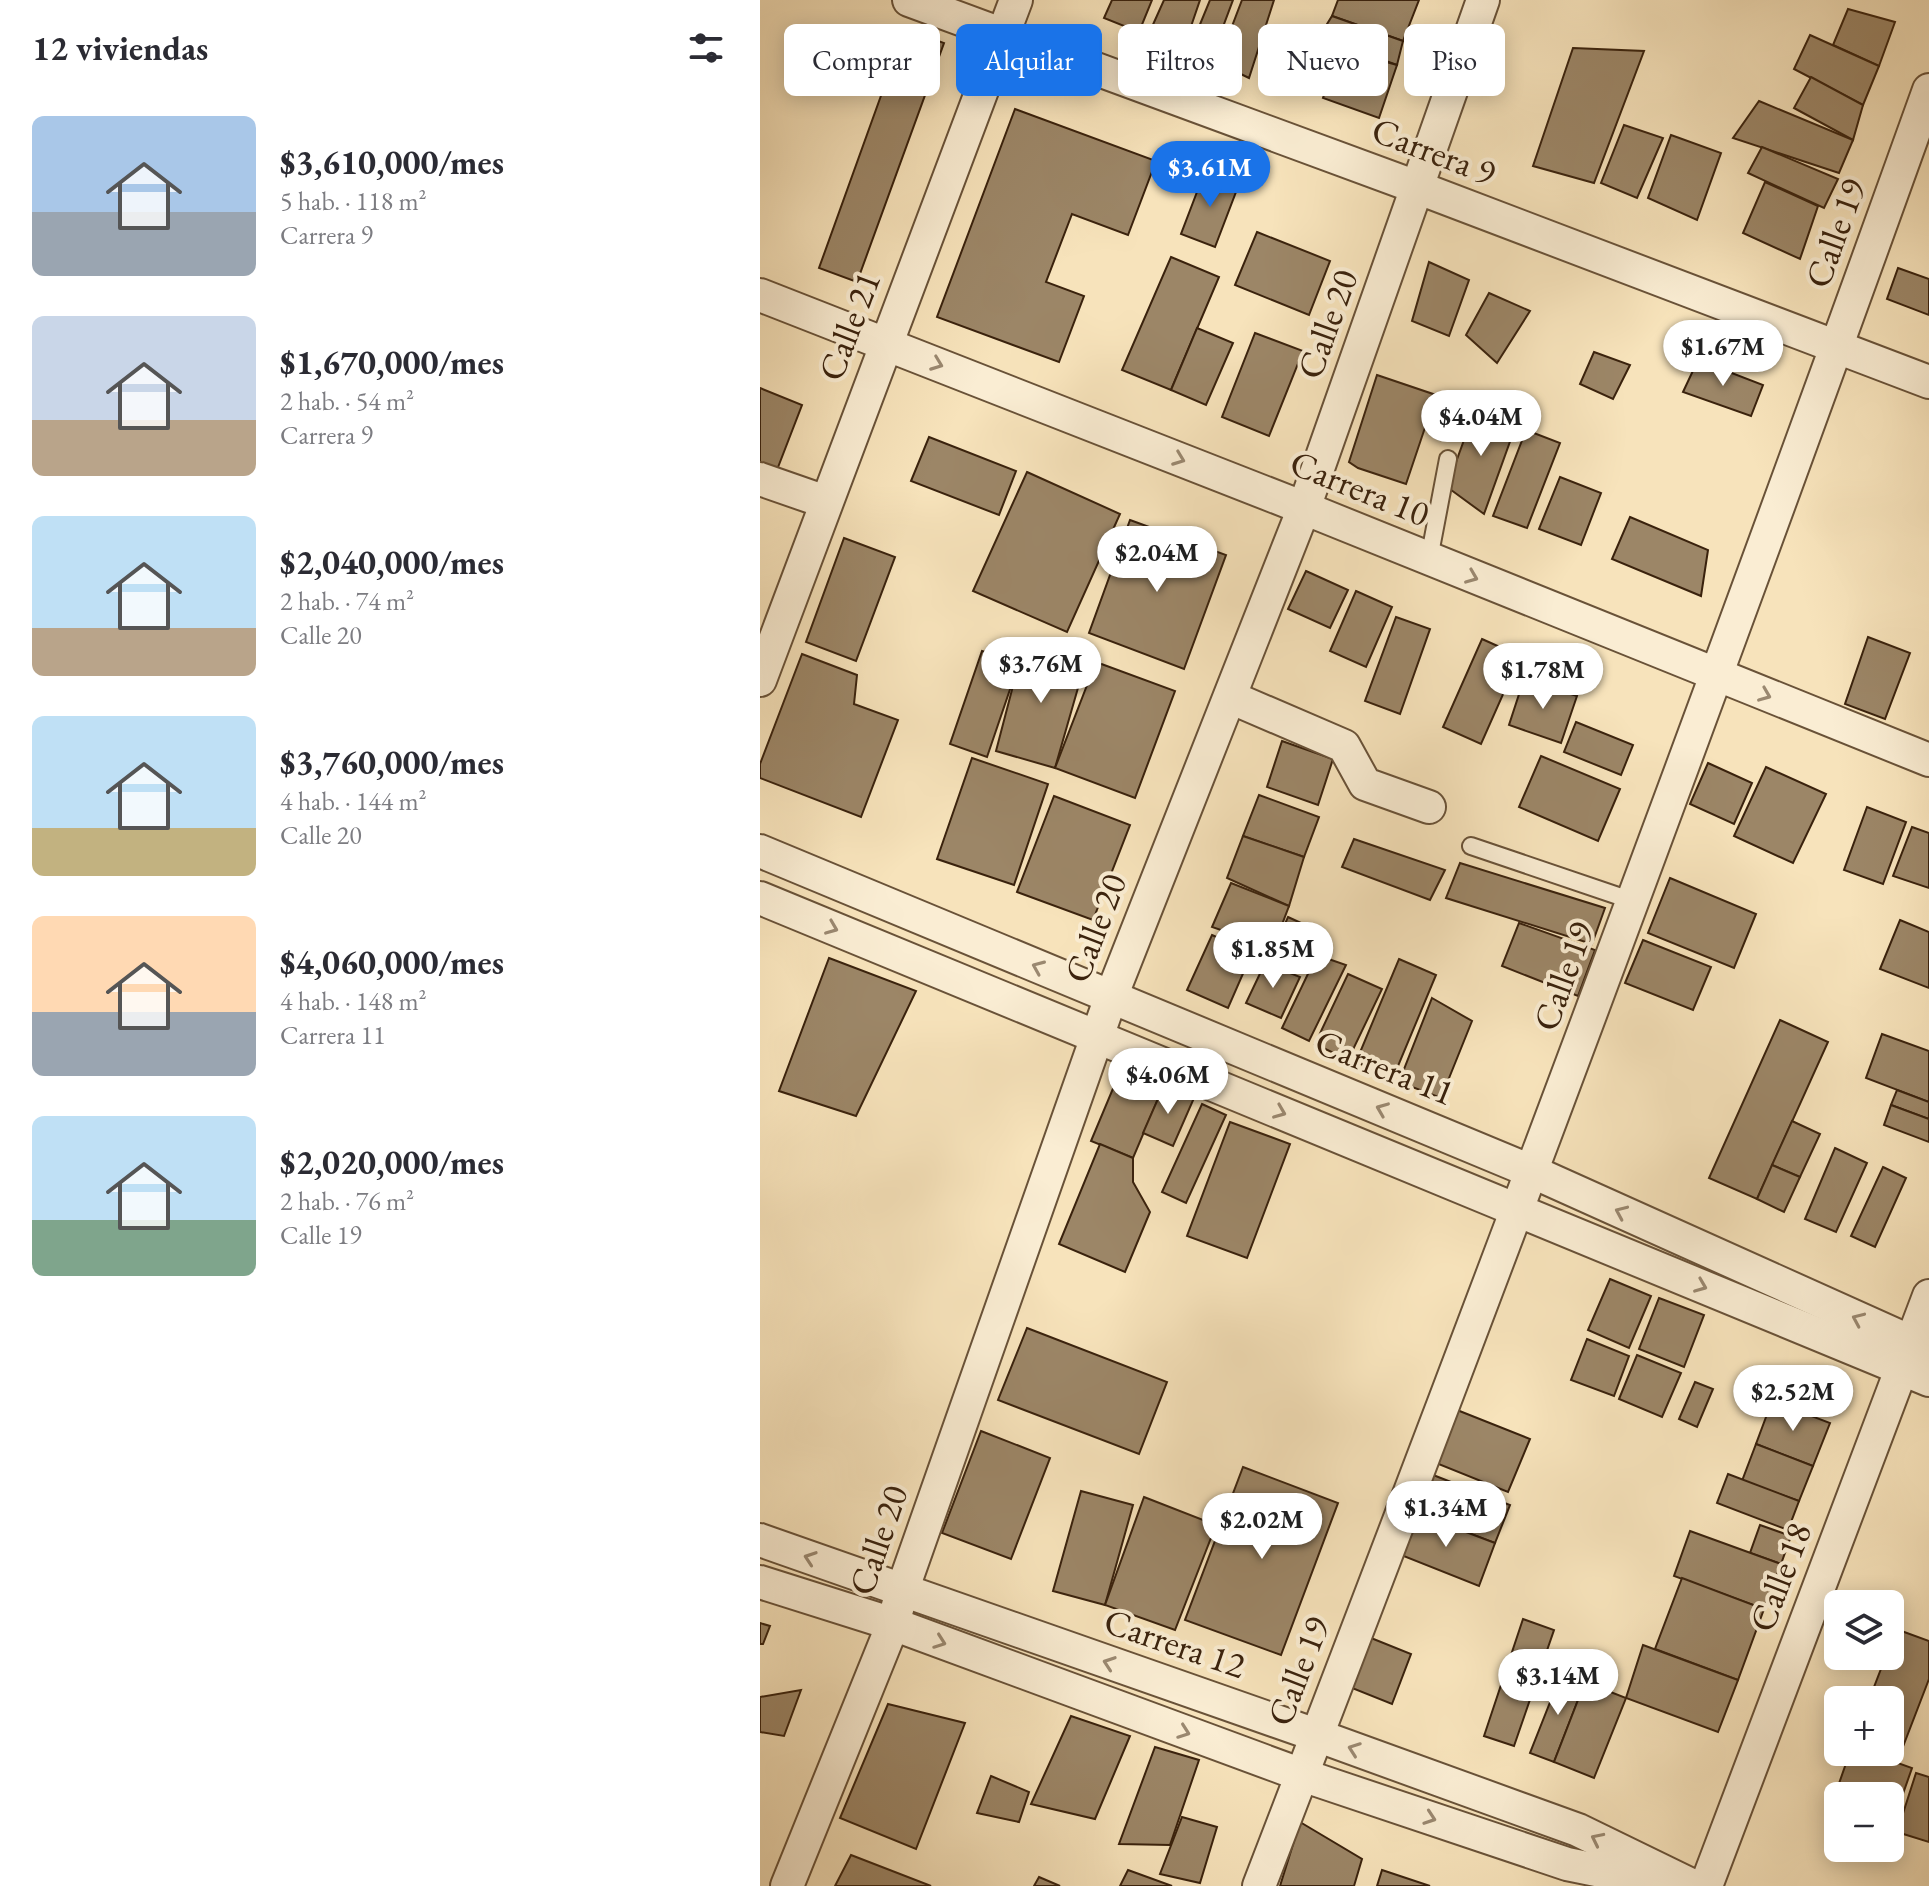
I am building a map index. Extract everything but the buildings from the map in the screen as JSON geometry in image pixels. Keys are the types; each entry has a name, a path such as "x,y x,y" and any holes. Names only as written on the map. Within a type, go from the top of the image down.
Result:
{"street":[{"name":"Carrera 9","path":"909,0 973,24"},
{"name":"Calle 21","path":"1006,24 1016,0"},
{"name":"Calle 20","path":"787,1886 893,1624 1111,997 1304,508 1483,0"},
{"name":"Carrera 9","path":"1102,72 1419,188 1929,382"},
{"name":"Calle 19","path":"1259,1886 1533,1172 1717,677 1835,348 1923,124 1929,90"},
{"name":"Calle 21","path":"760,680 979,96"},
{"name":"Carrera 10","path":"760,295 1304,508 1929,760"},
{"path":"760,479 826,502"},
{"path":"1230,697 1344,746 1365,784 1429,807"},
{"name":"Carrera 11","path":"760,851 1533,1172 1917,1360"},
{"path":"760,898 1518,1211 1917,1360"},
{"name":"Calle 18","path":"1706,1886 1917,1360 1929,1296"},
{"name":"Carrera 12","path":"760,1540 1578,1830 1693,1886"},
{"path":"760,1582 893,1624 1302,1775 1567,1864 1676,1886"}],"lane":[{"path":"1429,559 1448,459"},
{"path":"1471,846 1633,901"}]}
